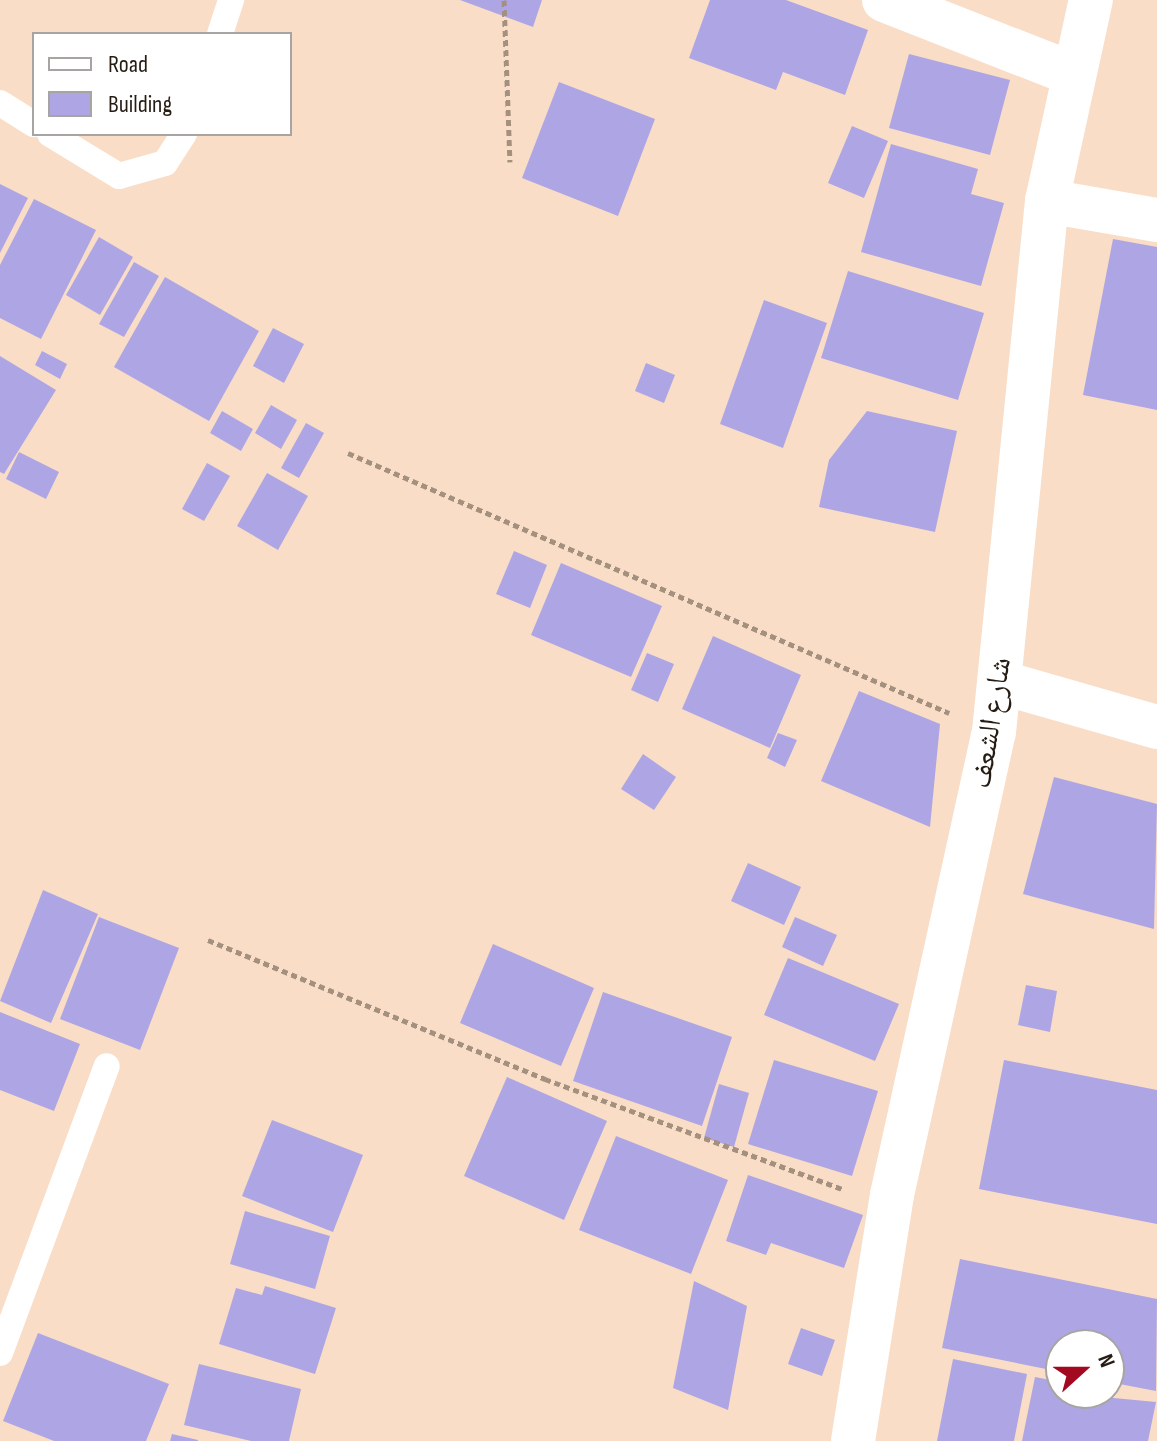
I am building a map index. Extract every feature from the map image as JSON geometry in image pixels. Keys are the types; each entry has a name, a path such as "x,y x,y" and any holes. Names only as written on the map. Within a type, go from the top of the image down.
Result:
{"street":[{"path":"884,0 1073,74"},
{"name":"شارع الشعف","path":"853,1441 892,1195 994,732 1047,201 1091,0"},
{"path":"1047,201 1157,220"},
{"path":"1000,682 1157,727"}],"lane":[{"path":"221,32 231,0"},
{"path":"0,103 32,123"},
{"path":"53,136 119,176 165,163 183,136"},
{"path":"0,1353 107,1066"}],"path":[{"path":"504,0 510,162"},
{"path":"348,453 994,732"},
{"path":"208,940 828,1187 892,1195"}],"building":[{"path":"460,0 542,0 533,27"},
{"path":"710,0 786,0 868,30 845,95 783,72 776,90 689,58"},
{"path":"909,54 1010,80 990,155 889,128"},
{"path":"559,82 655,119 618,216 522,178"},
{"path":"852,126 888,141 864,198 828,183"},
{"path":"891,144 978,169 971,194 1004,203 981,286 861,252"},
{"path":"0,184 28,198 0,253"},
{"path":"34,199 96,230 41,339 0,318 0,265"},
{"path":"99,237 133,257 100,315 66,295"},
{"path":"1113,239 1157,247 1157,410 1083,395"},
{"path":"134,262 159,276 124,337 99,324"},
{"path":"848,271 984,313 958,400 821,358"},
{"path":"165,277 259,331 209,421 114,367"},
{"path":"764,300 827,323 783,448 720,424"},
{"path":"273,328 304,344 284,383 253,366"},
{"path":"42,351 67,364 60,379 35,365"},
{"path":"0,356 56,390 4,474 0,472"},
{"path":"646,363 675,375 664,403 635,391"},
{"path":"271,405 297,420 281,449 255,433"},
{"path":"222,411 253,429 241,451 210,433"},
{"path":"867,411 957,431 935,532 819,507 829,460"},
{"path":"306,423 324,433 299,478 281,468"},
{"path":"19,452 59,472 46,499 6,479"},
{"path":"207,463 230,476 204,521 182,509"},
{"path":"267,473 308,496 278,550 237,526"},
{"path":"514,551 547,565 530,608 496,594"},
{"path":"561,563 662,606 631,677 531,635"},
{"path":"713,636 801,675 770,748 682,709"},
{"path":"647,653 674,664 658,702 631,690"},
{"path":"859,691 940,724 930,827 821,781"},
{"path":"778,733 797,740 785,767 767,758"},
{"path":"643,754 676,777 654,810 621,789"},
{"path":"1054,777 1157,804 1154,929 1023,894"},
{"path":"748,863 801,887 784,925 731,901"},
{"path":"43,890 98,914 51,1023 0,1001"},
{"path":"99,917 179,948 140,1050 60,1019"},
{"path":"795,917 837,935 823,966 782,947"},
{"path":"493,944 594,988 561,1066 460,1023"},
{"path":"788,958 899,1004 875,1061 764,1015"},
{"path":"1026,985 1057,991 1050,1032 1018,1025"},
{"path":"603,992 732,1037 702,1126 573,1081"},
{"path":"0,1012 80,1044 54,1111 0,1090"},
{"path":"774,1060 878,1091 852,1176 748,1144"},
{"path":"1004,1060 1157,1090 1157,1224 979,1189"},
{"path":"507,1077 607,1121 564,1220 464,1176"},
{"path":"719,1084 749,1093 734,1147 704,1138"},
{"path":"272,1120 363,1155 333,1232 242,1196"},
{"path":"616,1136 728,1180 691,1274 579,1230"},
{"path":"748,1175 863,1215 844,1268 771,1243 766,1255 726,1241"},
{"path":"245,1211 330,1236 315,1289 230,1264"},
{"path":"960,1259 1157,1299 1156,1391 1125,1385 1125,1329 1045,1329 1045,1369 942,1348"},
{"path":"694,1281 747,1306 728,1410 673,1388"},
{"path":"265,1286 336,1308 315,1374 219,1344 236,1288 262,1295"},
{"path":"801,1328 835,1340 822,1376 788,1364"},
{"path":"38,1333 169,1384 146,1441 54,1441 3,1421"},
{"path":"953,1359 1027,1374 1014,1441 937,1441"},
{"path":"199,1364 301,1389 289,1441 251,1441 184,1425"},
{"path":"1035,1377 1045,1379 1045,1409 1125,1409 1125,1399 1156,1402 1148,1441 1022,1441"},
{"path":"172,1434 198,1440 198,1441 170,1441"}]}
